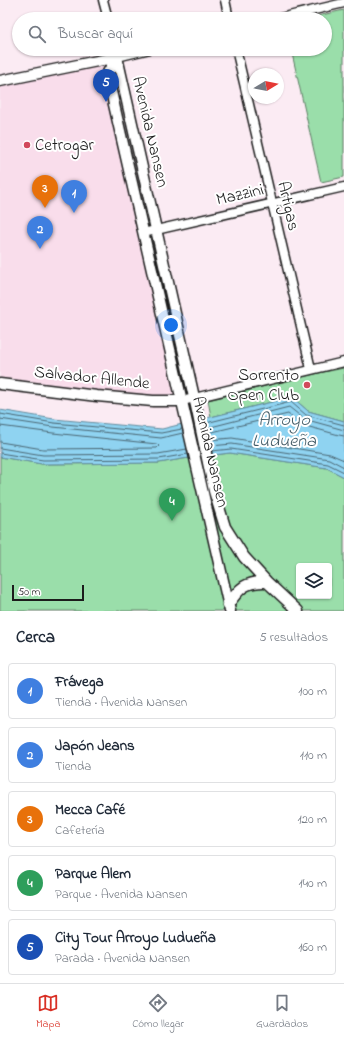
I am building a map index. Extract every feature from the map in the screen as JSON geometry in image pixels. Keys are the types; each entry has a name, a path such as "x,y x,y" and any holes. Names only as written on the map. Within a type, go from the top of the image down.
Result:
{"street":[{"path":"104,0 107,12"},
{"path":"225,0 228,12"},
{"path":"306,12 344,3"},
{"path":"0,79 103,56"},
{"name":"Avenida Nansen","path":"115,56 106,74 229,608"},
{"name":"Avenida Nansen","path":"117,56 214,491 225,527 244,558 298,611"},
{"name":"Artigas","path":"238,56 311,369"},
{"name":"Mazzini","path":"143,233 344,187"},
{"path":"182,401 344,362"},
{"name":"Salvador Allende","path":"0,384 153,401 182,401"},
{"path":"229,608 236,593 245,586 257,581 267,582"}],"shaded area":[{"path":"117,57 107,74 182,401 0,384 0,81"}],"green space":[{"path":"344,10 344,177 321,182 293,56 332,56 332,13"},
{"name":"Sorrento Open Club","path":"344,368 344,421 308,411 292,397 211,417 208,400"},
{"path":"230,453 327,468 344,477 344,611 0,611 0,457 42,464 159,463"}],"water":[{"name":"Arroyo Ludueña","path":"292,397 308,411 344,421 344,477 327,468 230,453 159,463 42,464 0,457 0,410 54,419 162,429"}],"place":[{"name":"City Tour Arroyo Ludueña","path":"106,102"},
{"name":"Cetrogar","path":"27,145"},
{"name":"Mecca Café","path":"45,208"},
{"name":"Frávega","path":"74,213"},
{"name":"Japón Jeans","path":"40,249"},
{"name":"Sorrento Open Club","path":"307,385"},
{"name":"Parque Alem","path":"172,521"}]}
